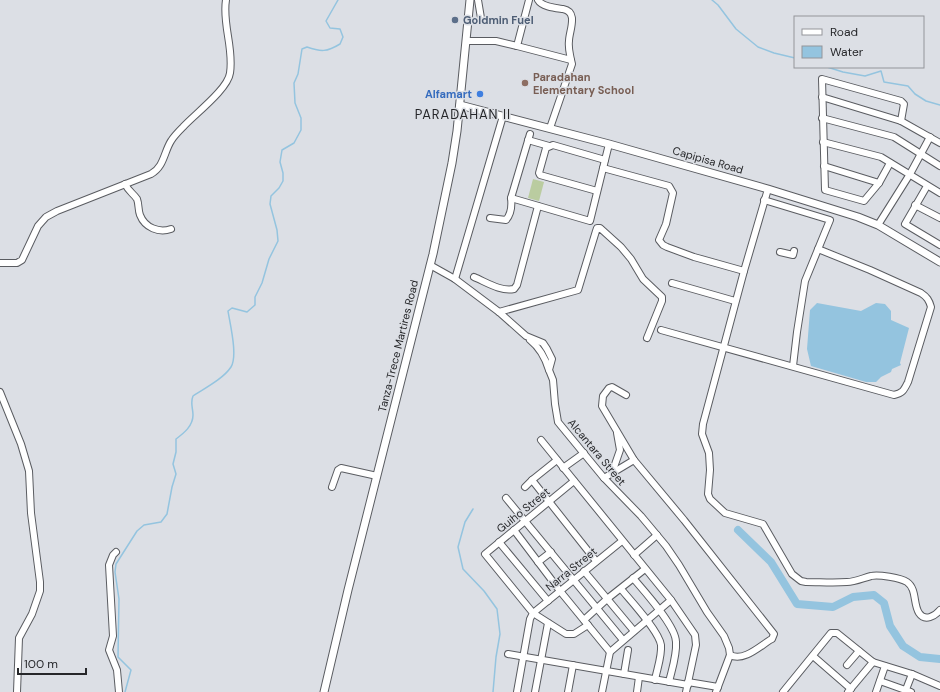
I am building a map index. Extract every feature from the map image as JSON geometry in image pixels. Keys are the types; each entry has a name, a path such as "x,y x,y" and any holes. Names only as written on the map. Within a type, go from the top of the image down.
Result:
{"main road":[{"name":"Tanza-Trece Martires Road","path":"324,692 430,265 452,163 460,104 470,0"},
{"name":"Capipisa Road","path":"460,104 768,189 858,217 878,225 940,262"}],"street":[{"path":"0,264 17,263 22,260 38,226 46,217 157,171 171,141 184,126 223,88 230,75 231,64 224,11 226,0"},
{"path":"478,0 481,18"},
{"path":"517,46 529,0"},
{"path":"538,0 546,5 568,10 573,20 569,41 572,64 550,128"},
{"path":"466,41 496,41 571,60"},
{"path":"890,163 879,183 864,201 825,190 822,79 901,101 904,104 901,121"},
{"path":"822,97 901,121 940,143"},
{"path":"455,279 503,116"},
{"path":"822,118 894,137 920,155 940,166"},
{"path":"490,218 506,220 512,205 511,198 529,137 549,146 553,145 605,160"},
{"path":"878,225 910,174 930,137"},
{"path":"823,142 881,157 940,193"},
{"path":"511,198 590,221 609,144"},
{"path":"549,146 546,148 539,173 540,175 597,191"},
{"path":"824,166 879,183"},
{"path":"603,168 669,186 673,193 666,224 660,240 663,245 694,257 744,271"},
{"path":"125,184 128,191 136,198 140,214 149,227 156,230 172,229"},
{"path":"927,186 905,224 940,245"},
{"path":"768,189 722,348 703,424 702,434 708,453 710,470 708,494 710,499 725,513 763,524 792,574 801,581 848,582 876,576 899,579 910,585 919,614 926,618 934,616 940,610"},
{"path":"764,200 830,220 805,281 793,366"},
{"path":"915,205 940,218"},
{"path":"474,277 502,290 514,289 517,285 538,206"},
{"path":"499,312 578,290 596,230 597,228 600,228 621,247 631,259 643,279 662,297 662,301 647,338"},
{"path":"661,330 894,395 900,394 904,391 908,382 931,307 930,301 921,293 818,249"},
{"path":"780,252 793,255 794,251"},
{"name":"Alcantara Street","path":"430,265 455,279 499,312 526,336 543,343 552,359 549,370 553,380 558,422 604,478 657,535 679,565 707,612 724,636 730,655"},
{"path":"672,283 735,302"},
{"path":"508,654 655,680 717,689 730,655 734,658 747,655 772,639 774,634 679,514 634,460 617,429 603,410 602,398 610,387 626,395"},
{"path":"0,392 30,471 32,513 40,582 40,591 32,614 19,638 17,692"},
{"path":"612,473 620,450 617,429"},
{"path":"541,440 671,600 695,635 696,645 686,692"},
{"path":"563,468 584,453"},
{"path":"525,487 557,460"},
{"path":"604,478 634,460"},
{"path":"332,487 338,470 341,468 377,476"},
{"path":"532,480 596,561"},
{"name":"Guiho Street","path":"533,613 485,554 574,481"},
{"path":"506,498 623,640"},
{"path":"514,530 560,591 610,652"},
{"path":"634,555 657,535"},
{"name":"Narra Street","path":"533,613 622,541"},
{"path":"499,542 548,601"},
{"path":"116,552 112,555 109,565 113,636 109,650 117,670 119,692"},
{"path":"538,562 551,552"},
{"path":"517,692 530,619 533,613 566,634 574,634 596,609 645,569"},
{"path":"584,571 634,631"},
{"path":"633,578 659,610 674,632 676,641 669,682"},
{"path":"621,589 647,621 660,640 660,652 655,680"},
{"path":"602,692 610,652 671,600"},
{"path":"535,692 548,623"},
{"path":"783,692 831,633 834,632 873,662 912,674 940,686"},
{"path":"624,674 628,650"},
{"path":"848,664 859,651"},
{"path":"812,656 849,690 873,662"},
{"path":"568,692 572,665"},
{"path":"876,692 885,666"},
{"path":"880,681 907,691 912,674"},
{"path":"637,692 639,677"}],"green space":[{"path":"533,179 544,182 539,201 528,198"}],"water":[{"path":"817,303 861,311 876,303 885,304 891,311 891,320 909,328 900,363 901,365 892,369 891,372 881,377 876,382 866,382 811,366 807,349 810,310"}],"waterway":[{"path":"125,692 131,670 118,657 119,599 115,572 116,564 137,531 144,525 161,522 167,514 176,474 173,464 176,452 176,439 185,432 193,419 193,396 219,379 228,371 233,362 234,348 228,311 232,308 247,312 255,305 255,297 262,283 269,259 278,241 277,230 270,204 271,196 279,188 283,181 283,173 280,162 282,150 294,143 301,130 301,118 295,103 294,83 298,74 302,49 307,47 316,50 324,50 331,49 340,44 343,37 340,29 330,28 326,21 338,0"},
{"path":"712,0 718,5 736,29 758,47 794,58"},
{"path":"830,68 865,76 881,71 884,82 908,86 915,94 926,101 940,105"},
{"path":"473,509 465,522 458,547 463,569 484,591 497,609 500,634 496,657 493,692"},
{"path":"738,530 771,562 797,604 833,607 853,597 874,595 884,603 890,626 903,646 920,657 940,659"}],"place":[{"name":"Goldmin Fuel","path":"455,20"},
{"name":"Paradahan Elementary School","path":"525,83"},
{"name":"Alfamart","path":"480,94"}],"district":[{"name":"PARADAHAN II","path":"463,114"}]}
